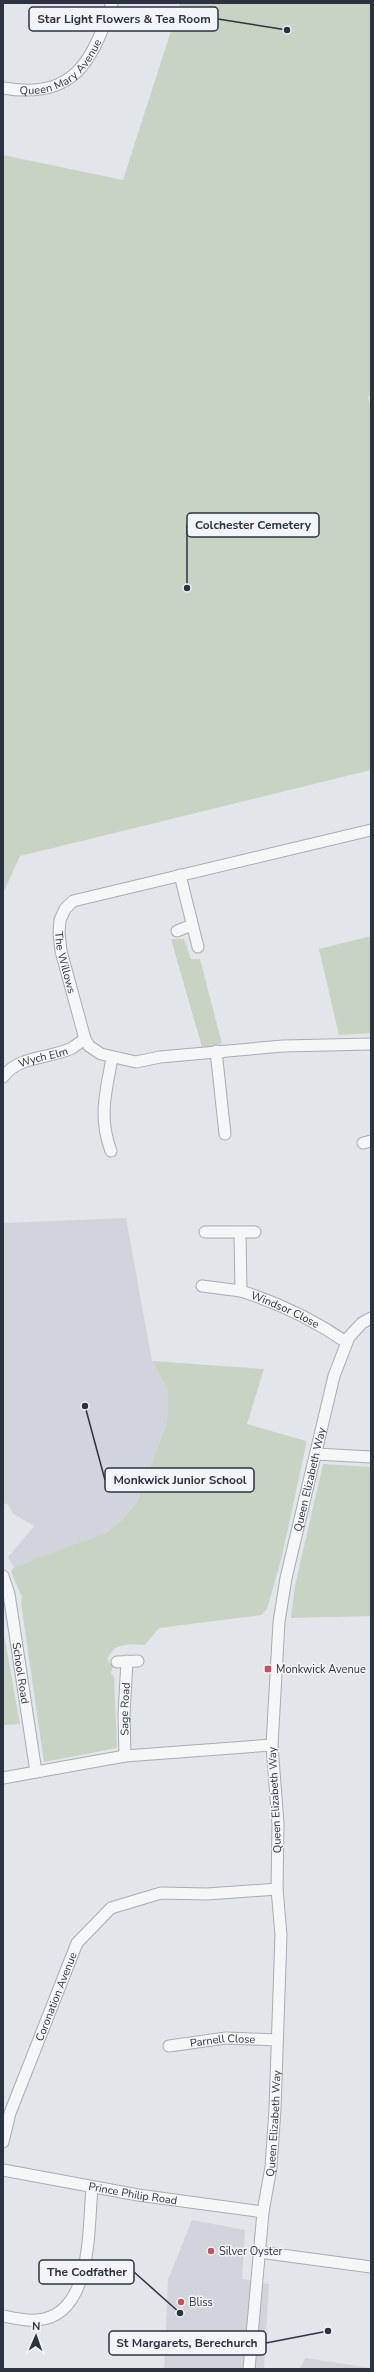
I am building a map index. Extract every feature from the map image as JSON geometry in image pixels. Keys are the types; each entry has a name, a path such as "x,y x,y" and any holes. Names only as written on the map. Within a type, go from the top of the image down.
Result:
{"street":[{"name":"Queen Mary Avenue","path":"3,88 21,91 44,89 62,83 82,68 99,42 112,3"},
{"name":"The Willows","path":"85,1039 61,951 59,932 60,920 65,909 73,901 84,897 371,830"},
{"path":"180,875 198,947"},
{"path":"177,931 192,925"},
{"path":"85,1039 89,1046 112,1058 136,1062 160,1057 283,1046 371,1044"},
{"name":"Wych Elm","path":"3,1077 10,1068 19,1063 72,1048 85,1039"},
{"path":"216,1052 228,1116 225,1134"},
{"path":"111,1151 104,1130 102,1113 112,1058"},
{"path":"205,1232 255,1232"},
{"name":"Windsor Close","path":"240,1232 241,1291 305,1317 346,1342"},
{"path":"202,1286 241,1291"},
{"name":"Queen Elizabeth Way","path":"249,2369 263,2212 271,2167 277,2040 281,1935 277,1889 278,1824 272,1745 279,1622 286,1578 334,1376 346,1342 362,1323 371,1318"},
{"path":"316,1454 371,1457"},
{"name":"School Road","path":"3,1576 9,1594 36,1772"},
{"name":"Sage Road","path":"125,1756 124,1714 128,1661"},
{"path":"3,1778 125,1756 272,1745"},
{"name":"Coronation Avenue","path":"3,2142 10,2113 77,1943 110,1908 161,1893 207,1894 277,1889"},
{"name":"Parnell Close","path":"169,2046 226,2038 277,2040"},
{"name":"Prince Philip Road","path":"3,2170 92,2188 263,2212"},
{"path":"3,2316 37,2320 55,2314 70,2301 83,2278 92,2188"},
{"path":"259,2252 371,2267"}],"shaded area":[{"path":"126,1218 152,1361 168,1390 167,1422 137,1502 122,1520 106,1533 14,1567 8,1557 34,1526 12,1513 9,1505 3,1503 3,1223"},
{"path":"192,2220 245,2230 242,2279 269,2284 264,2369 164,2369 168,2280"},
{"path":"305,2358 371,2368 371,2369 300,2369"}],"green space":[{"path":"180,3 371,3 371,396 368,397 371,406 371,770 20,856 3,893 3,155 123,180"},
{"path":"371,936 371,1033 339,1035 319,949"},
{"path":"171,939 184,939 191,959 200,959 222,1044 202,1047"},
{"path":"152,1361 264,1369 247,1424 306,1441 282,1556 267,1609 261,1615 159,1628 145,1645 123,1645 110,1653 107,1659 113,1667 111,1673 114,1677 117,1748 44,1762 21,1603 22,1597 11,1572 14,1567 106,1533 122,1520 137,1502 167,1422 168,1390"},
{"path":"323,1464 371,1467 371,1616 291,1618 295,1586"},
{"path":"3,1629 20,1724 3,1725"}],"place":[{"name":"Star Light Flowers & Tea Room","path":"287,30"},
{"name":"Colchester Cemetery","path":"187,588"},
{"name":"Monkwick Junior School","path":"85,1406"},
{"name":"Monkwick Avenue","path":"268,1669"},
{"name":"Silver Oyster","path":"211,2251"},
{"name":"Bliss","path":"181,2302"},
{"name":"The Codfather","path":"180,2313"},
{"name":"St Margarets, Berechurch","path":"328,2331"}]}
